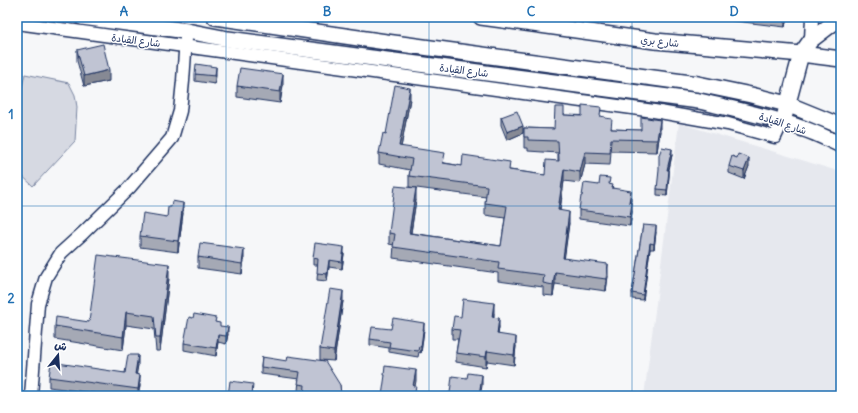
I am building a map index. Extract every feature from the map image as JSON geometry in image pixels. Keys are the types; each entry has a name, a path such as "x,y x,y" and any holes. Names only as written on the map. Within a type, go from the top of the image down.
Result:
{"main road":[{"name":"شارع القيادة","path":"82,17 186,39 228,39 699,101 749,112 803,128 841,145"},
{"name":"شارع القيادة","path":"215,17 698,84 787,104 841,126"},
{"name":"شارع بري","path":"481,17 655,41 841,59"},
{"path":"782,122 801,54 811,40 841,17"}],"street":[{"path":"811,40 812,17"},
{"name":"شارع القيادة","path":"17,24 116,37 186,39 276,59 654,111 728,124 776,137 782,122"},
{"path":"31,396 38,304 46,277 61,253 84,233 129,188 172,138 180,112 186,39"}],"shaded area":[{"path":"25,74 69,83 75,95 77,107 75,141 33,186 17,171 17,110"},
{"path":"679,123 841,172 841,396 644,396"}],"building":[{"path":"103,44 109,70 84,76 77,50"},
{"path":"196,64 216,67 215,76 195,74"},
{"path":"240,68 283,74 280,92 237,86"},
{"path":"395,85 410,88 399,146 445,153 443,163 462,166 463,155 510,162 509,170 545,175 546,160 559,161 558,141 528,140 528,137 524,137 524,128 554,129 555,107 564,107 564,115 582,116 582,105 601,107 600,116 612,119 611,129 641,130 641,117 660,120 657,140 611,139 610,153 585,152 580,172 564,169 558,210 569,212 563,258 608,264 606,279 555,272 553,285 543,283 544,275 498,269 499,262 393,247 395,234 389,233 395,186 416,188 409,233 501,246 507,206 485,203 487,186 409,176 412,159 379,153 383,133 386,134"},
{"path":"517,111 523,126 507,132 501,117"},
{"path":"662,147 672,149 667,170 669,170 667,190 657,189 659,155"},
{"path":"738,154 749,158 744,171 729,166 732,156 737,158"},
{"path":"600,177 610,178 609,184 613,185 612,188 631,191 629,202 632,203 630,217 579,210 584,183 599,185"},
{"path":"172,201 183,203 178,241 140,236 143,213 167,217 168,207 171,207"},
{"path":"643,225 656,226 654,244 650,243 643,295 632,293"},
{"path":"200,243 244,249 242,264 198,257"},
{"path":"315,243 344,247 342,262 329,260 327,274 317,273 318,259 313,258"},
{"path":"98,255 169,264 160,338 156,338 154,316 126,312 123,337 55,326 56,317 89,322"},
{"path":"330,289 343,291 334,351 320,349"},
{"path":"463,299 494,303 492,317 499,318 497,334 516,337 514,355 487,351 486,357 456,353 460,330 452,329 454,316 461,317"},
{"path":"194,314 216,318 215,322 220,323 220,326 228,327 226,336 218,335 216,348 184,343 189,317 193,318"},
{"path":"393,318 424,323 421,347 419,346 418,351 389,347 390,342 370,339 372,327 391,329"},
{"path":"128,355 138,355 135,374 140,375 138,389 49,377 51,362 125,373"},
{"path":"288,356 325,361 340,385 341,394 333,396 304,396 305,385 298,384 300,372 261,367 262,357 287,361"},
{"path":"385,366 416,370 413,386 416,386 415,392 426,393 425,396 382,396"},
{"path":"468,373 482,375 479,396 448,396 448,393 450,393 452,376 467,378"},
{"path":"17,380 21,386 19,396 17,396"},
{"path":"230,381 253,384 252,396 228,396"}]}
